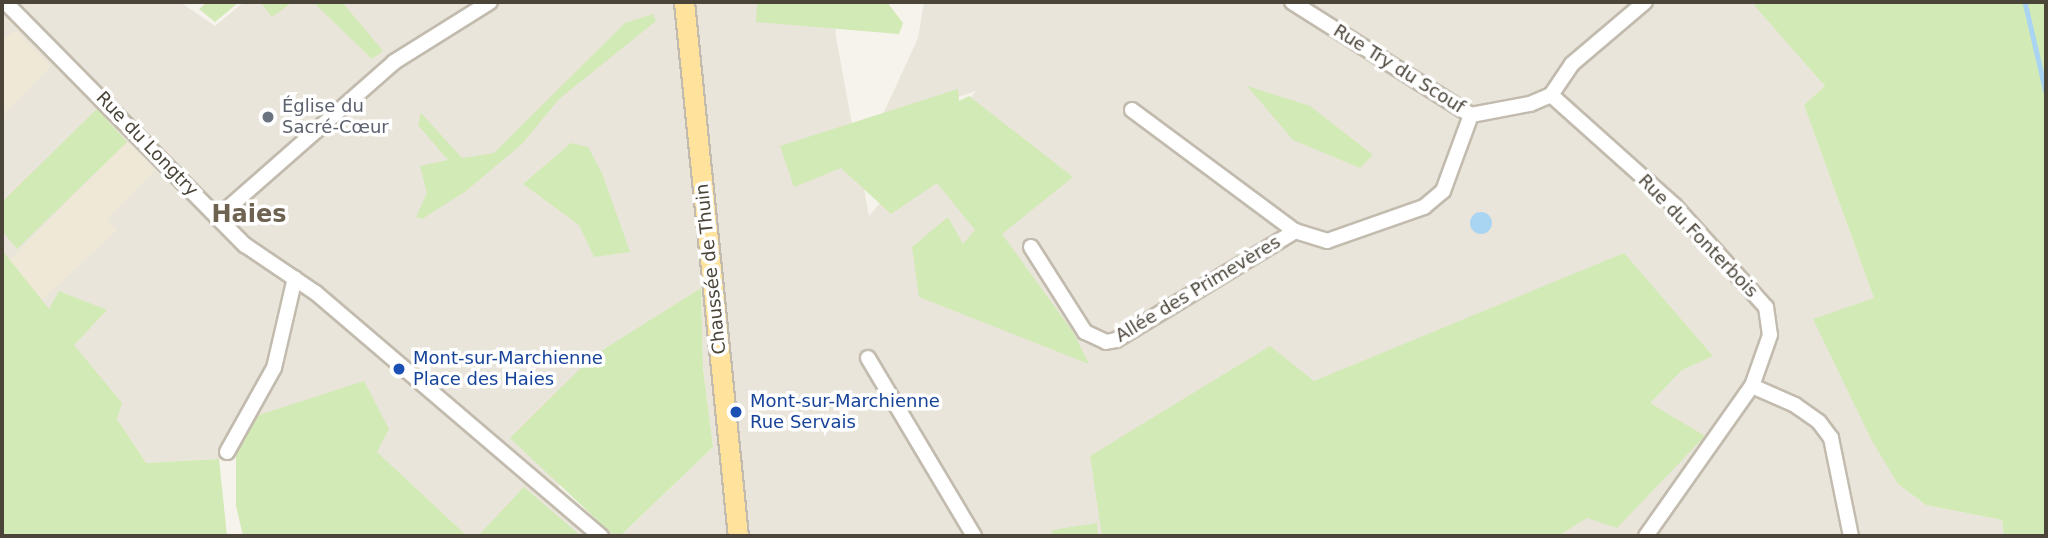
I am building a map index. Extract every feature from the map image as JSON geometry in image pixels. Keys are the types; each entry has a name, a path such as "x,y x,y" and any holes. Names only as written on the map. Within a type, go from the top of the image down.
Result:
{"main road":[{"name":"Chaussée de Thuin","path":"684,2 738,536"}],"street":[{"name":"Rue du Longtry","path":"5,2 266,263 295,278 601,536"},
{"path":"219,216 394,62 490,2"},
{"name":"Rue Try du Scouf","path":"1292,2 1471,114 1530,104 1552,96"},
{"path":"1552,96 1572,64 1645,2"},
{"name":"Rue du Fonterbois","path":"1552,96 1674,205 1766,307 1770,335 1752,386 1646,536"},
{"path":"1132,110 1296,231"},
{"name":"Allée des Primevères","path":"1031,247 1084,332 1106,342 1296,231 1312,240 1343,239 1424,207 1443,191 1471,114"},
{"path":"227,453 274,369 295,278"},
{"path":"868,358 974,536"},
{"path":"1752,386 1795,405 1819,422 1831,438 1851,536"}],"shaded area":[{"path":"2,2 180,2 215,26 244,2 834,2 836,37 869,216 976,91 879,123 918,38 924,2 1759,2 1755,5 1825,86 1804,105 1874,298 1814,320 1898,484 1926,505 2002,520 2004,536 620,536 713,447 703,368 701,289 593,356 570,381 559,487 614,536 581,536 524,488 478,536 467,536 376,452 246,426 236,453 219,459 146,463 117,419 2,278"},
{"path":"15,30 51,66 2,116 2,41"},
{"path":"127,142 155,170 107,219 117,230 42,300 9,260"}],"green space":[{"path":"207,2 239,2 215,22 199,9"},
{"path":"260,2 293,2 272,17"},
{"path":"313,2 342,2 383,51 372,59"},
{"path":"757,2 887,2 903,23 899,34 756,22"},
{"path":"1759,2 2046,2 2046,536 2004,536 2002,520 1926,505 1898,484 1872,441 1813,319 1874,298 1804,105 1825,86 1754,5"},
{"path":"653,14 656,21 559,99 522,144 466,191 422,219 416,217 427,193 420,166 448,160 418,125 421,113 462,158 494,153 625,23"},
{"path":"1247,86 1310,106 1373,155 1360,168 1293,140"},
{"path":"958,89 959,101 969,96 1073,177 1002,234 1073,332 1089,364 919,297 912,247 948,217 963,244 975,230 937,183 891,214 841,168 794,187 780,146"},
{"path":"97,109 127,142 17,249 2,231 2,202"},
{"path":"571,143 588,147 602,173 630,252 594,257 579,225 523,184"},
{"path":"2,250 49,309 59,291 107,310 74,345 122,403 117,419 146,463 219,459 227,536 2,536"},
{"path":"1624,253 1713,356 1682,370 1650,403 1705,436 1617,528 1587,518 1558,536 1102,536 1090,456 1270,346 1314,381"},
{"path":"701,288 703,368 713,447 620,536 614,536 510,438 593,356"},
{"path":"364,381 389,429 377,452 467,536 243,536 236,506 236,453 246,426 259,415"},
{"path":"524,487 581,536 478,536"},
{"path":"1097,523 1098,536 1051,536 1052,530"}],"water":[{"path":"1481,212 1489,215 1492,223 1489,231 1481,234 1473,231 1470,223 1473,215"}],"waterway":[{"path":"2025,2 2046,92"}],"place":[{"name":"Église du Sacré-Cœur","path":"268,117"},
{"name":"Mont-sur-Marchienne Place des Haies","path":"399,369"},
{"name":"Mont-sur-Marchienne Rue Servais","path":"736,412"}],"district":[{"name":"Haies","path":"249,215"}]}
